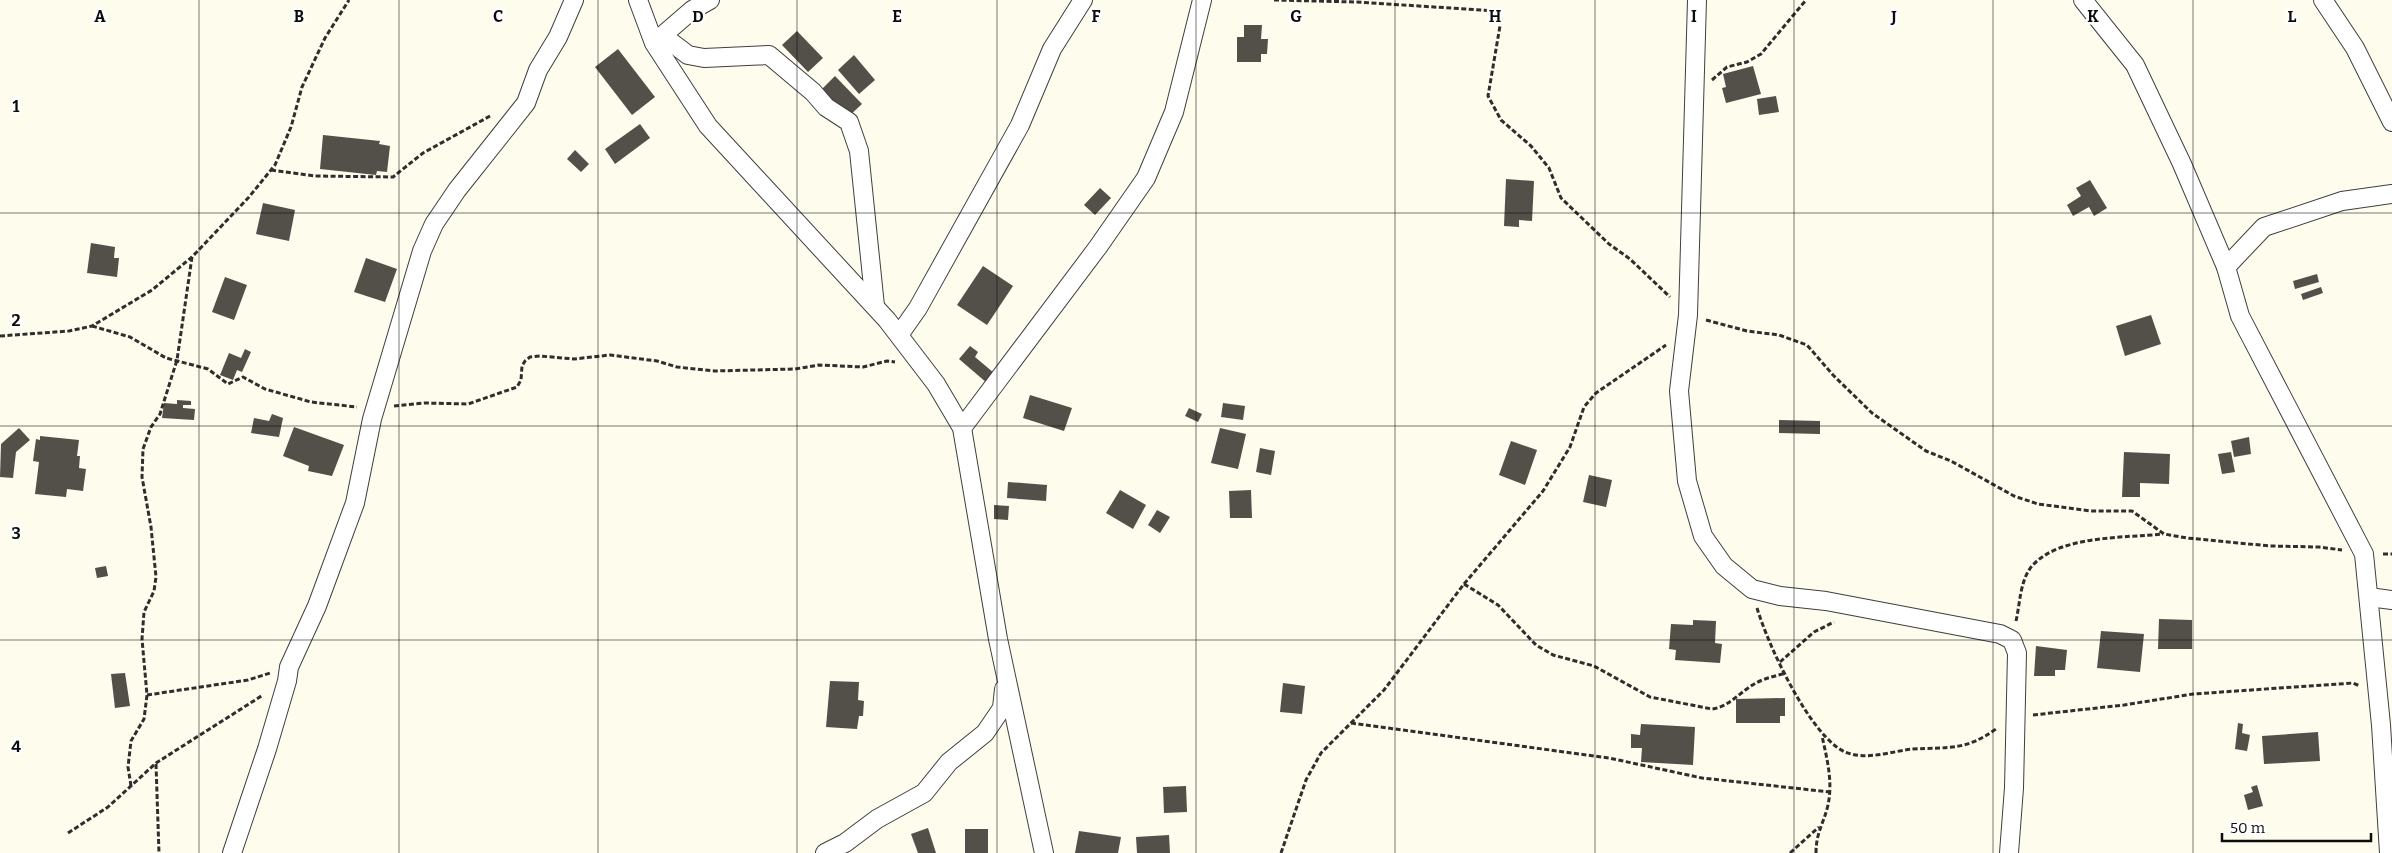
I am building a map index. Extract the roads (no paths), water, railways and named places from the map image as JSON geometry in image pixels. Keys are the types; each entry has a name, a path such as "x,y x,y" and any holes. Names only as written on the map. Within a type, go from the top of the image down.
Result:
{"street":[{"path":"232,853 288,674 317,606 355,503 374,413 422,251 434,224 457,190 526,103 538,70 558,37 574,0"},
{"path":"638,0 708,126 875,306 936,384 962,428 1006,677 1044,853"},
{"path":"659,39 692,10 710,0"},
{"path":"899,335 918,308 1020,125 1052,49 1083,0"},
{"path":"962,428 1098,246 1146,178 1174,112 1202,0"},
{"path":"1697,0 1688,315 1679,391 1687,481 1703,536 1724,566 1752,589 1780,596 1826,601 2000,634 2012,640 2016,653 2014,788 2009,853"},
{"path":"2083,0 2134,65 2182,164 2226,267 2240,316 2364,554 2378,696 2389,853"},
{"path":"2323,0 2356,48 2392,122"},
{"path":"659,39 688,54 704,58 769,55 814,92 826,107 849,122 859,152 875,306"},
{"path":"2226,267 2264,227 2342,201 2392,194"},
{"path":"2369,596 2392,600"},
{"path":"825,853 845,843 877,819 924,793 949,762 985,734 1002,708 1006,677"}]}
